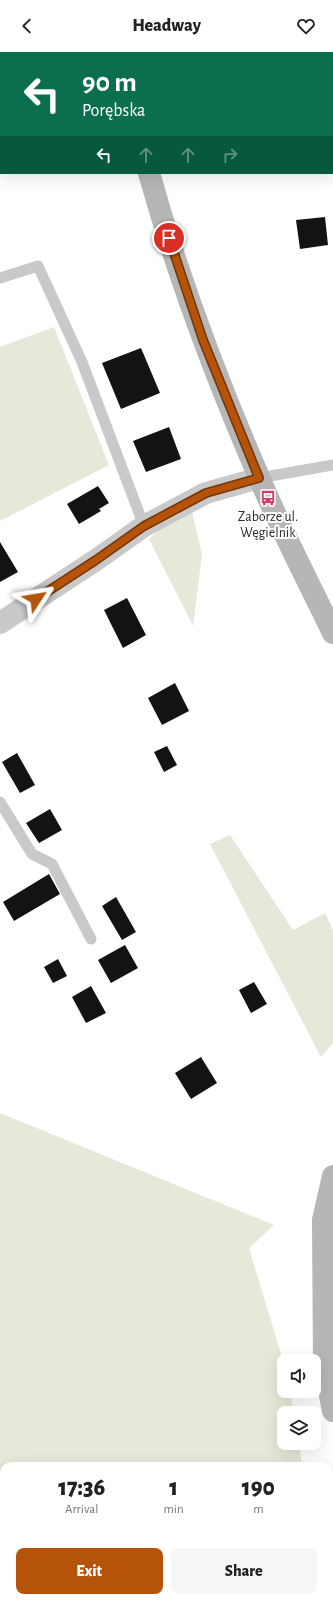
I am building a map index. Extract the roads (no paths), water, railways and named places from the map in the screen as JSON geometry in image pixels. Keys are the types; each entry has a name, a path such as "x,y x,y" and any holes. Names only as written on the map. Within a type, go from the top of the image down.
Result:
{"street":[{"path":"149,174 159,209 203,340 259,478 333,633"},
{"path":"0,623 96,560 144,526 206,493 259,478"},
{"path":"333,1176 323,1220 323,1295 324,1365 333,1411"}],"lane":[{"path":"0,278 38,266 82,362 144,526"},
{"path":"259,478 333,465"},
{"path":"0,802 32,854 52,864 91,939"}],"place":[{"name":"Zaborze ul. Węgielnik","path":"268,498"}]}
